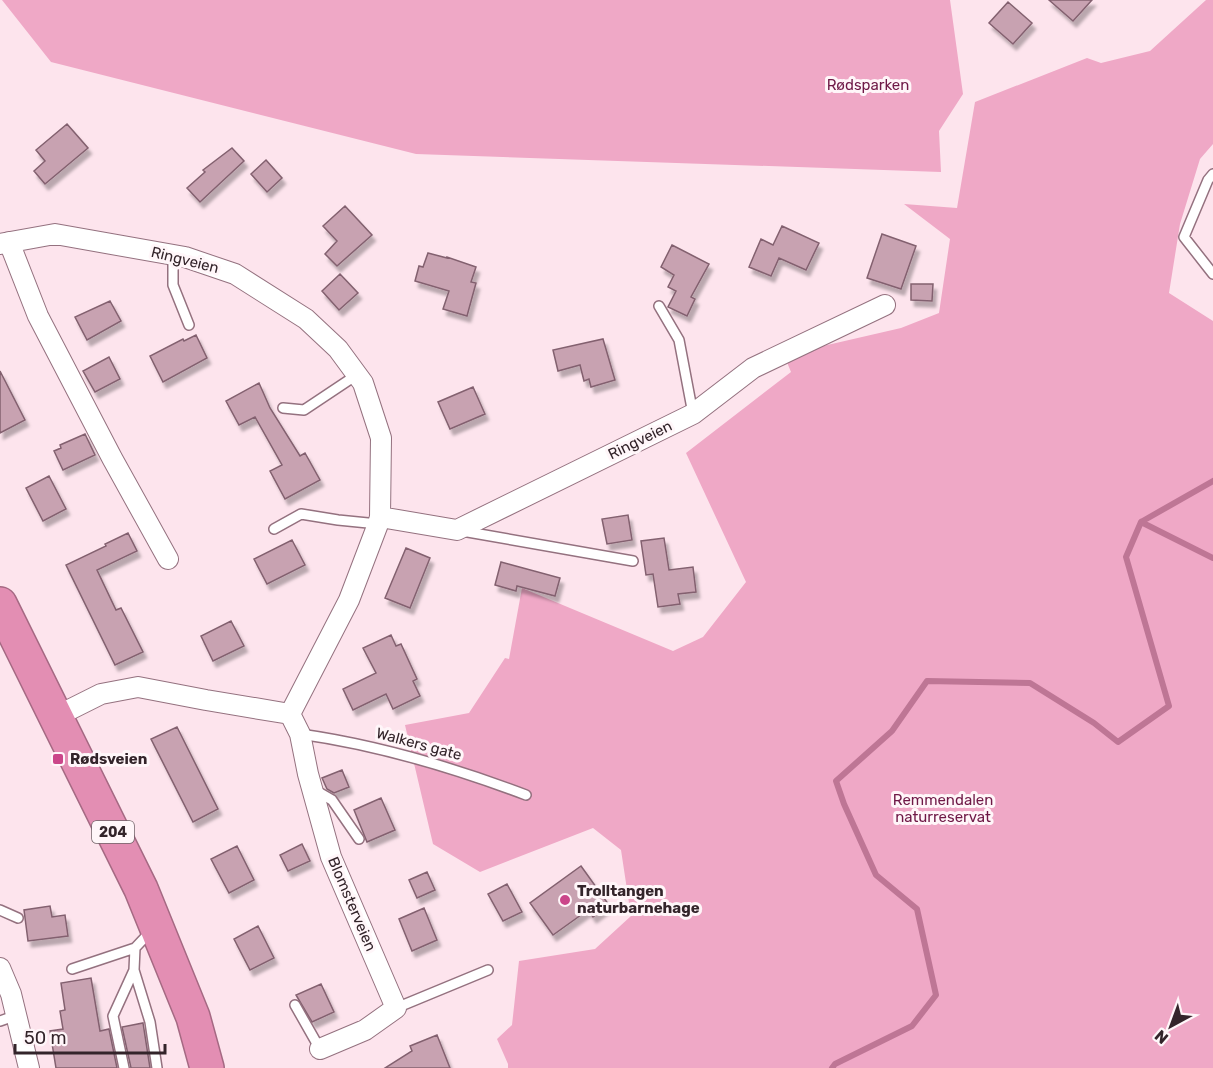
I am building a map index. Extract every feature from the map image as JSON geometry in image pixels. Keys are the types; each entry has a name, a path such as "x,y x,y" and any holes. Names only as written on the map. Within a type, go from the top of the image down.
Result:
{"highway":[{"name":"204","path":"4,622 57,716 147,938 193,1017 207,1068"}],"street":[{"name":"Ringveien","path":"168,559 50,341 5,243 55,234 186,257 242,277 306,319 338,349 358,374 381,438 379,520 349,600 290,714"},
{"name":"Ringveien","path":"457,530 693,414 753,368 885,305"},
{"path":"379,520 457,530"},
{"path":"57,716 101,694 138,687 290,714"},
{"name":"Blomsterveien","path":"290,714 300,734 311,787 331,857 396,1008"},
{"path":"0,968 11,994 8,1018 29,1068"},
{"path":"320,1049 365,1030 396,1008"}],"lane":[{"path":"1213,174 1208,180 1184,237 1213,274"},
{"path":"173,255 173,285 189,325"},
{"path":"659,306 679,340 693,414"},
{"path":"283,408 304,410 358,374"},
{"path":"274,529 301,514 338,520 379,520"},
{"path":"457,530 633,561"},
{"name":"Walkers gate","path":"300,734 353,742 418,757 526,795"},
{"path":"311,787 332,800 359,839"},
{"path":"0,910 18,918"},
{"path":"72,969 147,938"},
{"path":"124,1068 113,1016 147,938"},
{"path":"134,970 150,1022 157,1068"},
{"path":"396,1008 488,970"},
{"path":"295,1005 320,1049"}],"green space":[{"name":"Rødsparken","path":"2,0 950,0 963,94 939,131 941,172 416,154 51,62"},
{"name":"Remmendalen naturreservat","path":"1206,0 1213,0 1213,144 1200,159 1180,224 1169,293 1213,321 1213,1068 508,1068 497,1039 512,1025 519,961 595,949 631,916 621,850 593,828 480,872 433,844 405,725 469,713 505,658 509,659 522,588 673,651 703,637 746,582 686,453 791,372 784,355 901,328 939,313 950,239 904,204 957,208 975,102 1087,58 1101,63 1150,51"}],"building":[{"path":"1049,0 1092,0 1073,21"},
{"path":"1008,2 1032,23 1013,44 989,23"},
{"path":"67,124 88,148 45,184 34,171 45,161 36,150"},
{"path":"232,148 244,161 200,202 187,188 205,172 203,170"},
{"path":"266,160 282,178 267,192 251,174"},
{"path":"345,206 372,235 337,266 325,254 337,241 323,226"},
{"path":"782,226 819,243 806,270 779,258 771,276 749,267 761,239 773,245"},
{"path":"882,234 916,246 901,289 867,278"},
{"path":"672,245 709,264 691,297 695,299 687,316 668,307 676,291 668,287 674,275 661,267"},
{"path":"428,253 476,267 471,282 476,283 467,316 443,309 449,291 415,281 419,266 423,267"},
{"path":"340,274 358,293 339,310 322,291"},
{"path":"911,284 933,284 932,301 911,300"},
{"path":"110,301 121,321 87,340 75,317"},
{"path":"196,335 207,358 163,382 150,356"},
{"path":"603,339 615,380 591,387 589,379 584,381 580,365 558,371 553,350"},
{"path":"109,357 120,379 95,392 83,371"},
{"path":"0,371 25,420 0,433"},
{"path":"259,383 270,408 300,456 305,453 320,480 285,499 270,471 282,465 255,417 239,425 226,401"},
{"path":"473,387 485,414 450,429 438,402"},
{"path":"85,434 95,455 63,470 54,451 61,448 60,445"},
{"path":"49,476 66,509 43,521 26,488"},
{"path":"628,515 632,540 607,544 602,519"},
{"path":"128,533 137,551 97,570 116,610 121,608 143,652 115,665 66,565"},
{"path":"664,538 669,570 693,567 696,592 678,594 680,604 658,607 653,574 646,575 641,541"},
{"path":"292,540 305,565 267,584 254,559"},
{"path":"406,548 430,558 410,608 385,598"},
{"path":"501,562 560,578 555,596 517,586 516,591 495,585"},
{"path":"231,621 244,646 213,661 201,636"},
{"path":"391,635 396,646 401,644 417,679 413,681 420,696 393,709 386,694 353,710 343,689 376,673 363,648"},
{"path":"177,727 218,809 193,822 151,739"},
{"path":"342,770 349,787 334,793 327,789 322,778"},
{"path":"381,798 395,830 367,842 354,810"},
{"path":"302,844 310,861 288,871 280,855"},
{"path":"237,846 254,880 229,893 211,859"},
{"path":"581,866 609,905 593,917 588,910 553,935 530,903"},
{"path":"427,872 435,890 417,898 409,880"},
{"path":"507,884 522,912 503,921 488,894"},
{"path":"50,906 52,917 65,915 68,936 28,941 24,910"},
{"path":"424,908 437,940 412,951 399,919"},
{"path":"258,926 274,958 250,970 234,939"},
{"path":"91,978 100,1031 109,1029 117,1068 56,1068 50,1031 63,1029 60,1011 65,1010 61,983"},
{"path":"321,984 334,1012 312,1022 296,995"},
{"path":"143,1023 150,1068 131,1068 122,1027"},
{"path":"437,1035 450,1068 385,1068 412,1051 410,1046"}],"waterway":[{"path":"832,1068 835,1064 912,1026 936,995 917,909 876,875 836,781 892,731 927,681 1030,683 1094,723 1118,742 1169,706 1126,557 1141,522 1213,481"},
{"path":"1141,522 1213,558"}],"place":[{"name":"Rødsveien","path":"58,759"},
{"name":"Trolltangen naturbarnehage","path":"565,900"}]}
